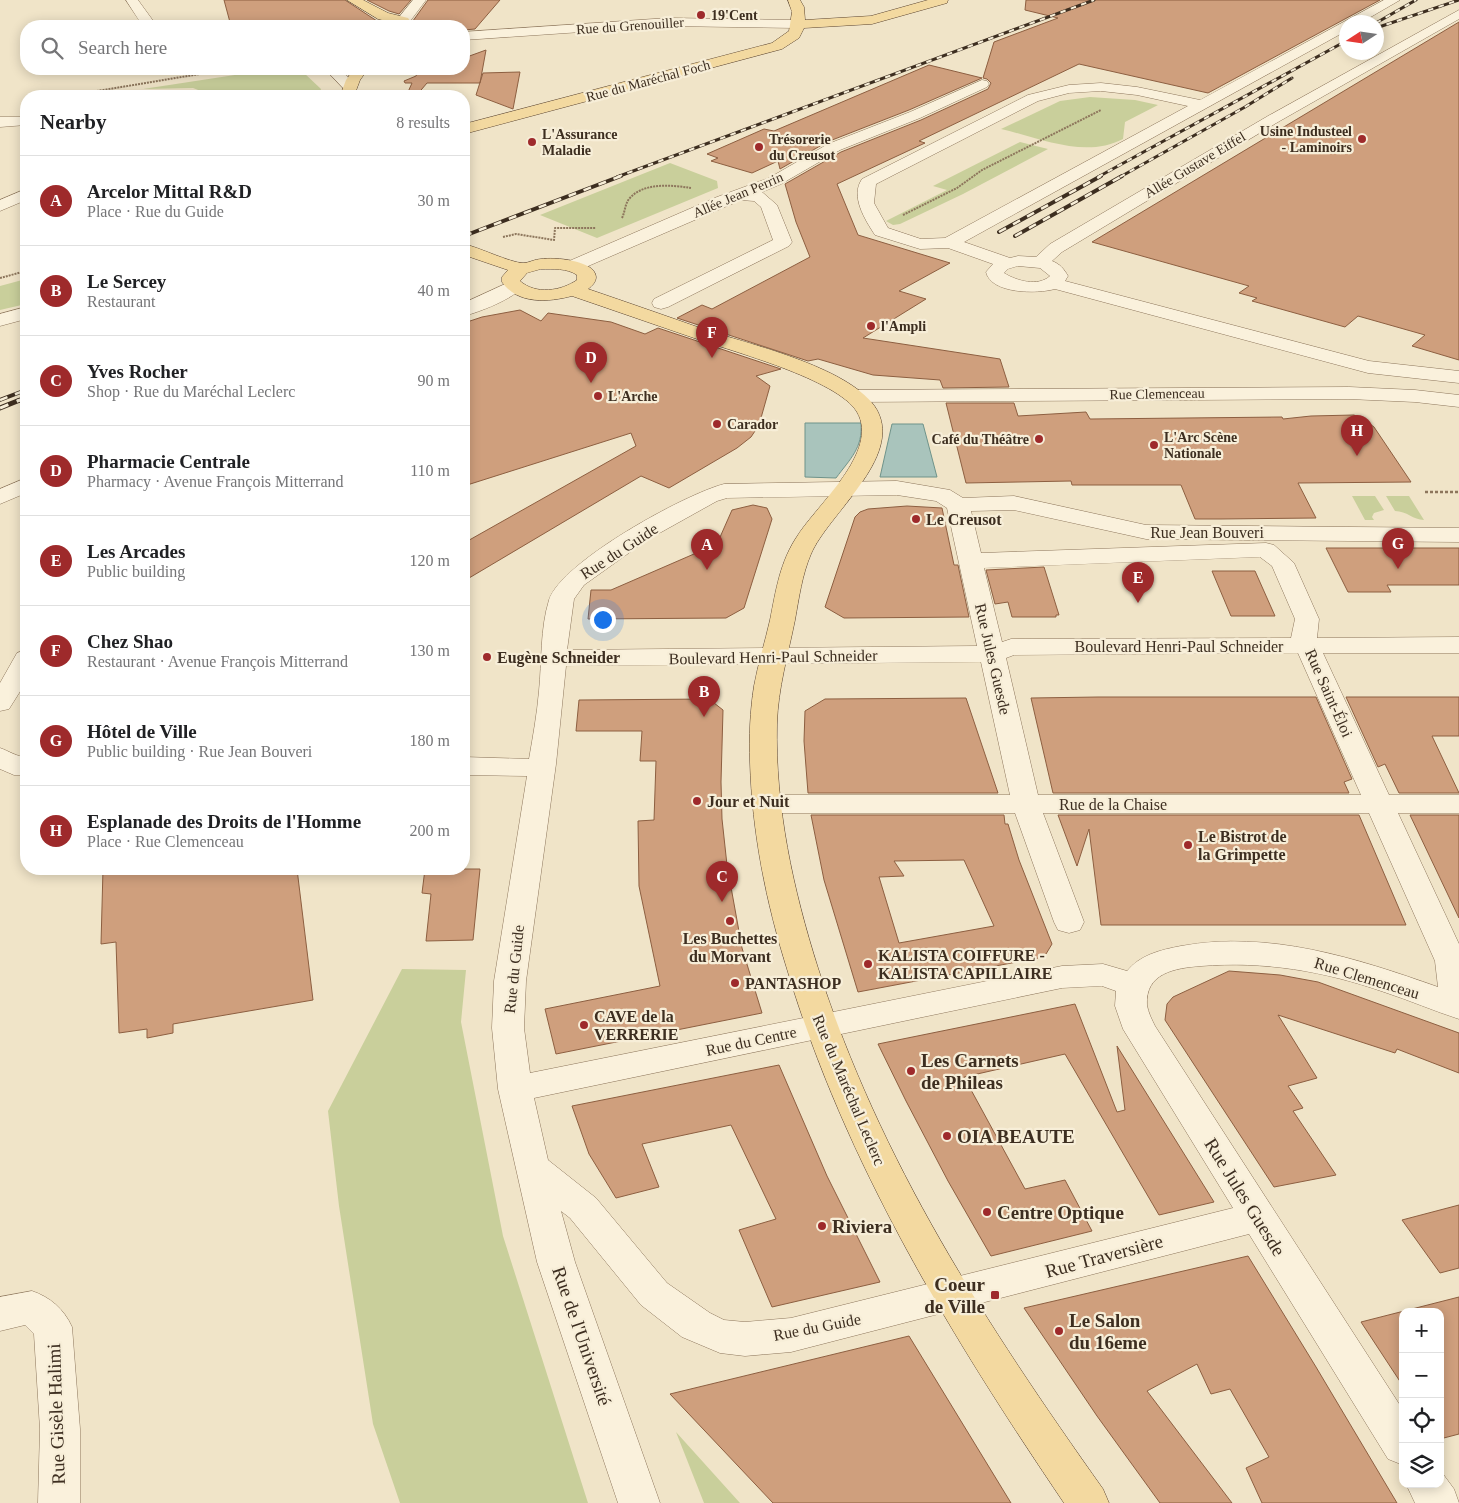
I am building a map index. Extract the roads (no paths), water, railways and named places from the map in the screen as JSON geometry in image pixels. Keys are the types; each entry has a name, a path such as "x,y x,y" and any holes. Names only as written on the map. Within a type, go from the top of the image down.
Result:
{"main road":[{"path":"354,0 392,20"},
{"path":"794,0 798,4 797,24 835,24 872,20 942,0"},
{"name":"Rue du Maréchal Foch","path":"470,126 764,50 788,40 796,33 797,24"},
{"path":"349,90 358,75"},
{"path":"470,252 514,273 541,264 573,266 586,273 587,277 586,282 573,290 540,294 520,290 514,273"},
{"path":"573,290 786,364 830,382 854,396"},
{"name":"Rue du Maréchal Leclerc","path":"854,396 868,412 874,429 871,445 862,466 808,536 792,570 766,693 764,726 767,804 772,841 785,903 802,969 821,1026 857,1115 894,1194 951,1296 1043,1438 1088,1503"}],"street":[{"path":"132,0 146,20"},
{"path":"404,20 420,0"},
{"path":"1366,15 1394,0"},
{"name":"Allée Gustave Eiffel","path":"1039,263 1056,248 1273,119 1459,14"},
{"name":"Rue du Grenouiller","path":"470,36 669,22 797,24"},
{"path":"949,243 1339,30"},
{"path":"336,75 347,90"},
{"name":"Allée Jean Perrin","path":"573,266 734,197 775,182 834,147 915,115 982,84"},
{"path":"1009,263 949,243 920,244 881,231 866,203 868,182 1033,98 1069,89 1101,87 1137,91 1203,105"},
{"path":"0,122 20,121"},
{"path":"661,303 783,242 769,205 758,196 734,197"},
{"path":"0,206 20,197"},
{"path":"0,223 18,216"},
{"path":"1053,283 1059,276 1058,272 1039,263 1009,263 1002,265 995,272 996,276 1008,283 1027,287 1053,283 1368,368 1459,377"},
{"path":"470,308 498,296 514,273"},
{"path":"0,320 20,315"},
{"name":"Rue Clemenceau","path":"854,396 1349,393 1415,396 1456,404"},
{"path":"0,497 20,488"},
{"path":"845,488 897,488 942,495 958,505"},
{"name":"Rue du Guide","path":"845,488 724,492 711,495 628,542 578,576 564,591 559,606 541,768 510,981 508,1028 515,1089 532,1167 583,1208 654,1294 696,1325 720,1336 745,1339 791,1335 951,1296"},
{"name":"Rue Jean Bouveri","path":"958,505 1014,503 1146,532 1261,541 1459,535"},
{"name":"Rue Jules Guesde","path":"958,505 1026,804 1069,922"},
{"path":"970,561 1261,541"},
{"name":"Rue Saint-Éloi","path":"1261,541 1282,563 1307,619 1304,638 1451,961 1455,984 1454,1006"},
{"name":"Boulevard Henri-Paul Schneider","path":"554,658 991,654 1014,662 1311,653 1459,645"},
{"name":"Boulevard Henri-Paul Schneider","path":"1311,653 1459,660"},
{"path":"0,702 6,696 20,669"},
{"path":"0,757 14,766 20,766"},
{"path":"470,766 541,768"},
{"name":"Rue de la Chaise","path":"767,804 1459,804"},
{"name":"Rue Clemenceau","path":"1133,984 1149,968 1180,957 1220,952 1270,953 1326,962 1373,976 1454,1006"},
{"path":"1094,954 1133,984"},
{"name":"Rue du Centre","path":"515,1089 1062,977 1103,975 1133,984"},
{"name":"Rue Jules Guesde","path":"1133,984 1131,1006 1139,1028 1401,1443"},
{"name":"Rue de l'Université","path":"532,1167 556,1262 639,1503"},
{"name":"Rue Traversière","path":"951,1296 1256,1216"},
{"name":"Rue Gisèle Halimi","path":"0,1314 32,1307 53,1327 60,1429 59,1503"},
{"path":"1431,1488 1440,1503"}],"water":[{"path":"805,423 861,423 858,446 851,459 836,478 805,477"},
{"path":"892,424 923,424 937,477 880,477"}],"railway":[{"path":"617,177 1094,0"},
{"path":"1384,18 1416,0"},
{"path":"1384,25 1459,0"},
{"path":"1098,177 1339,45"},
{"path":"1120,177 1245,107 1292,78"},
{"path":"470,234 621,176"},
{"path":"999,232 1101,176"},
{"path":"1015,236 1122,176"},
{"path":"0,400 20,392"},
{"path":"0,408 20,400"}],"place":[{"name":"19'Cent","path":"701,15"},
{"name":"Usine Industeel - Laminoirs","path":"1362,139"},
{"name":"L'Assurance Maladie","path":"532,142"},
{"name":"Trésorerie du Creusot","path":"759,147"},
{"name":"l'Ampli","path":"871,326"},
{"name":"Chez Shao","path":"712,358"},
{"name":"Pharmacie Centrale","path":"591,383"},
{"name":"L'Arche","path":"598,396"},
{"name":"Carador","path":"717,424"},
{"name":"Café du Théâtre","path":"1039,439"},
{"name":"L'Arc Scène Nationale","path":"1154,445"},
{"name":"Esplanade des Droits de l'Homme","path":"1357,456"},
{"name":"Le Creusot","path":"916,519"},
{"name":"Hôtel de Ville","path":"1398,569"},
{"name":"Arcelor Mittal R&D","path":"707,570"},
{"name":"Les Arcades","path":"1138,603"},
{"name":"Eugène Schneider","path":"487,657"},
{"name":"Le Sercey","path":"704,717"},
{"name":"Jour et Nuit","path":"697,801"},
{"name":"Le Bistrot de la Grimpette","path":"1188,845"},
{"name":"Yves Rocher","path":"722,902"},
{"name":"Les Buchettes du Morvant","path":"730,921"},
{"name":"KALISTA COIFFURE - KALISTA CAPILLAIRE","path":"868,964"},
{"name":"PANTASHOP","path":"735,983"},
{"name":"CAVE de la VERRERIE","path":"584,1025"},
{"name":"Les Carnets de Phileas","path":"911,1071"},
{"name":"OIA BEAUTE","path":"947,1136"},
{"name":"Centre Optique","path":"987,1212"},
{"name":"Riviera","path":"822,1226"},
{"name":"Coeur de Ville","path":"995,1295"},
{"name":"Le Salon du 16eme","path":"1059,1331"}]}
